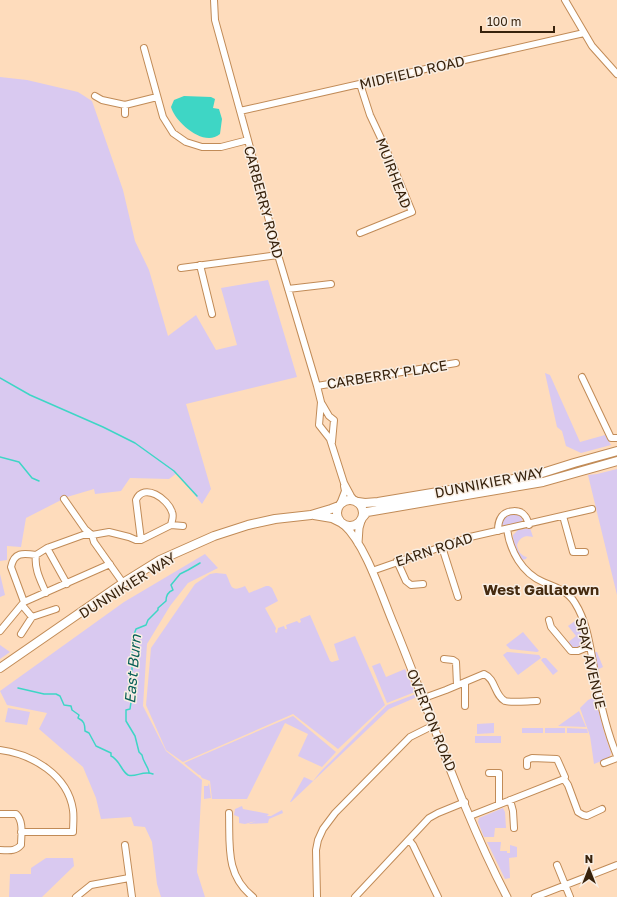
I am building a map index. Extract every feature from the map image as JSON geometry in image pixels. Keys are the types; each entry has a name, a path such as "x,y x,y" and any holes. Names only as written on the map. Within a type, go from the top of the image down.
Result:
{"main road":[{"name":"DUNNIKIER WAY","path":"357,502 378,502 539,474 617,451"},
{"name":"DUNNIKIER WAY","path":"362,519 367,512 543,482 617,461"},
{"path":"347,500 357,502 363,509 362,519 355,525 348,526 342,523 337,514 339,505 347,500"},
{"name":"DUNNIKIER WAY","path":"0,668 123,583 160,560 214,536 248,525 274,519 311,515 339,505"},
{"name":"DUNNIKIER WAY","path":"311,515 332,518 342,523"}],"street":[{"name":"CARBERRY ROAD","path":"214,0 215,20 278,255 321,402 329,416 334,420 333,446"},
{"path":"565,0 592,46 617,74"},
{"name":"MIDFIELD ROAD","path":"240,111 584,34"},
{"path":"144,48 163,117 173,133 186,142 202,147 221,147 248,140"},
{"name":"MUIRHEAD","path":"360,84 370,115 412,212 360,233"},
{"path":"95,96 102,100 126,105 157,97"},
{"path":"125,114 126,105"},
{"path":"181,268 278,255"},
{"path":"200,265 212,314"},
{"path":"288,290 331,284"},
{"name":"CARBERRY PLACE","path":"317,386 456,363"},
{"path":"582,377 611,438 617,438"},
{"name":"CARBERRY ROAD","path":"321,402 320,426 333,446 344,483 345,491 339,505"},
{"path":"320,420 323,416 329,416"},
{"path":"324,430 329,430 333,427"},
{"name":"CARBERRY ROAD","path":"344,483 351,496 357,502"},
{"path":"141,540 136,511 136,500 138,496 146,493 160,496 172,511 173,516 171,525"},
{"path":"64,499 85,529 92,535 94,542 123,583"},
{"name":"EARN ROAD","path":"372,571 396,561 470,538 592,509"},
{"path":"498,531 499,522 502,517 511,511 522,513 526,516 529,524"},
{"path":"563,516 573,552 586,552"},
{"path":"358,543 359,528 362,519"},
{"name":"OVERTON ROAD","path":"342,523 350,530 372,571 470,816 494,872 507,897"},
{"path":"32,617 23,604 11,567 12,562 18,555 36,555 47,548 83,535 109,532 136,540 141,540 171,525 183,526"},
{"name":"SPAY AVENUE","path":"507,529 513,548 522,566 541,581 561,590 571,597 576,604 586,629 602,711 617,757"},
{"path":"442,547 458,597"},
{"path":"47,548 67,584"},
{"path":"36,555 36,569 46,593"},
{"path":"396,561 406,581 411,585 424,584"},
{"path":"0,631 23,604 110,564"},
{"path":"21,634 32,617 56,608"},
{"path":"549,620 551,626 571,651 578,651 590,646"},
{"path":"444,659 453,660 456,662 457,685"},
{"path":"424,698 484,674 489,676 495,685 499,696 506,701 537,702"},
{"path":"465,682 465,706"},
{"path":"317,897 316,850 318,840 323,829 335,813 410,737 434,724"},
{"path":"0,750 12,752 41,764 59,780 70,798 74,811 73,832 21,832"},
{"path":"604,763 617,757"},
{"path":"527,766 527,760 532,758 557,759 578,812 583,816 587,816 602,809"},
{"path":"489,773 499,773 499,804"},
{"path":"470,816 564,779"},
{"path":"510,800 513,811 514,828"},
{"path":"355,897 429,818 465,802"},
{"path":"229,813 231,859 235,876 246,891 254,897"},
{"path":"0,814 16,814 20,818 21,832 20,847 15,850 0,850"},
{"path":"409,840 413,845 438,897"},
{"path":"125,845 132,897"},
{"path":"535,897 617,865"},
{"path":"557,866 570,897"},
{"path":"76,897 91,885 129,878"}],"shaded area":[{"path":"0,77 27,80 78,92 92,101 123,190 135,241 149,270 168,336 196,315 216,350 237,345 221,288 268,280 297,377 186,404 211,489 202,504 177,473 169,479 130,478 121,491 95,494 94,489 67,497 26,518 21,547 7,546 7,560 0,561"},
{"path":"545,373 550,375 580,442 605,435 611,445 581,453 566,446 562,431 557,427"},
{"path":"617,469 617,595 588,475"},
{"path":"517,513 523,516 522,522 502,526 502,521 507,515"},
{"path":"530,528 533,537 523,537 517,545 520,553 527,557 526,559 522,560 518,554 513,535 518,530"},
{"path":"205,554 218,568 188,583 170,606 147,644 143,706 166,751 202,780 197,872 205,897 161,897 157,884 152,842 145,827 134,826 131,817 101,819 96,798 83,767 39,729 47,713 7,705 0,691 124,602"},
{"path":"0,574 5,595 0,597"},
{"path":"210,574 226,574 232,587 236,589 245,586 249,593 266,586 272,588 278,601 265,608 276,628 275,632 277,633 278,628 284,626 285,629 287,629 286,625 297,621 299,623 301,622 300,619 310,615 330,661 332,662 339,660 334,644 355,636 385,705 338,749 293,714 183,762 166,750 146,705 151,648 195,584"},
{"path":"579,618 586,644 583,647 573,649 567,643 576,636 568,626"},
{"path":"523,632 539,651 510,649 506,645"},
{"path":"0,645 10,652 0,659"},
{"path":"507,652 539,655 541,658 518,675 503,655"},
{"path":"594,652 597,652 603,667 597,670"},
{"path":"546,658 558,671 553,675 541,660"},
{"path":"380,663 386,677 405,669 415,692 387,703 372,666"},
{"path":"416,694 417,697 389,709 291,802 290,802 304,777 313,781 321,771 387,705"},
{"path":"595,697 611,753 609,758 594,764 590,736 580,708 588,700"},
{"path":"8,708 30,712 27,725 5,722"},
{"path":"579,711 586,727 558,726"},
{"path":"293,716 336,752 322,767 298,756 308,734 285,723 247,799 212,799 210,781 202,778 184,763"},
{"path":"494,723 494,733 477,734 477,724"},
{"path":"522,728 543,728 543,733 522,733"},
{"path":"545,728 565,728 565,733 545,733"},
{"path":"567,728 587,729 588,733 567,733"},
{"path":"475,736 501,736 501,743 475,743"},
{"path":"209,783 211,798 204,799 204,786 208,786"},
{"path":"242,806 243,809 269,814 267,816 271,816 282,810 283,813 269,819 268,823 248,824 256,821 245,824 239,823 239,817 234,815 235,809"},
{"path":"503,808 505,812 506,828 495,828 494,837 484,837 478,822 479,818"},
{"path":"487,842 501,842 500,851 507,851 507,853 510,853 510,845 517,847 517,857 509,858 510,878 505,879"},
{"path":"46,858 73,858 74,866 42,897 9,897 10,874 31,874 31,868"}],"water":[{"path":"184,96 211,97 215,99 213,108 219,109 222,119 220,134 206,138 199,136 178,120 171,107 174,100"}],"waterway":[{"path":"0,378 30,395 103,427 135,443 174,471 197,496"},
{"path":"0,457 19,462 32,478 39,481"},
{"name":"East Burn","path":"149,772 142,755 139,752 135,736 126,721 126,710 130,709 131,702 129,693 129,677 132,672 132,647 135,643 132,640 136,629 146,625 148,620 166,601 166,597 173,590 171,585 180,574 200,563"},
{"path":"18,688 44,694 56,694 60,696 64,705 71,706 72,710 79,715 78,718 84,723 85,731 89,733 96,746 111,753 111,756 128,775 133,776 146,773 153,774"}],"district":[{"name":"West Gallatown","path":"541,589"}]}
